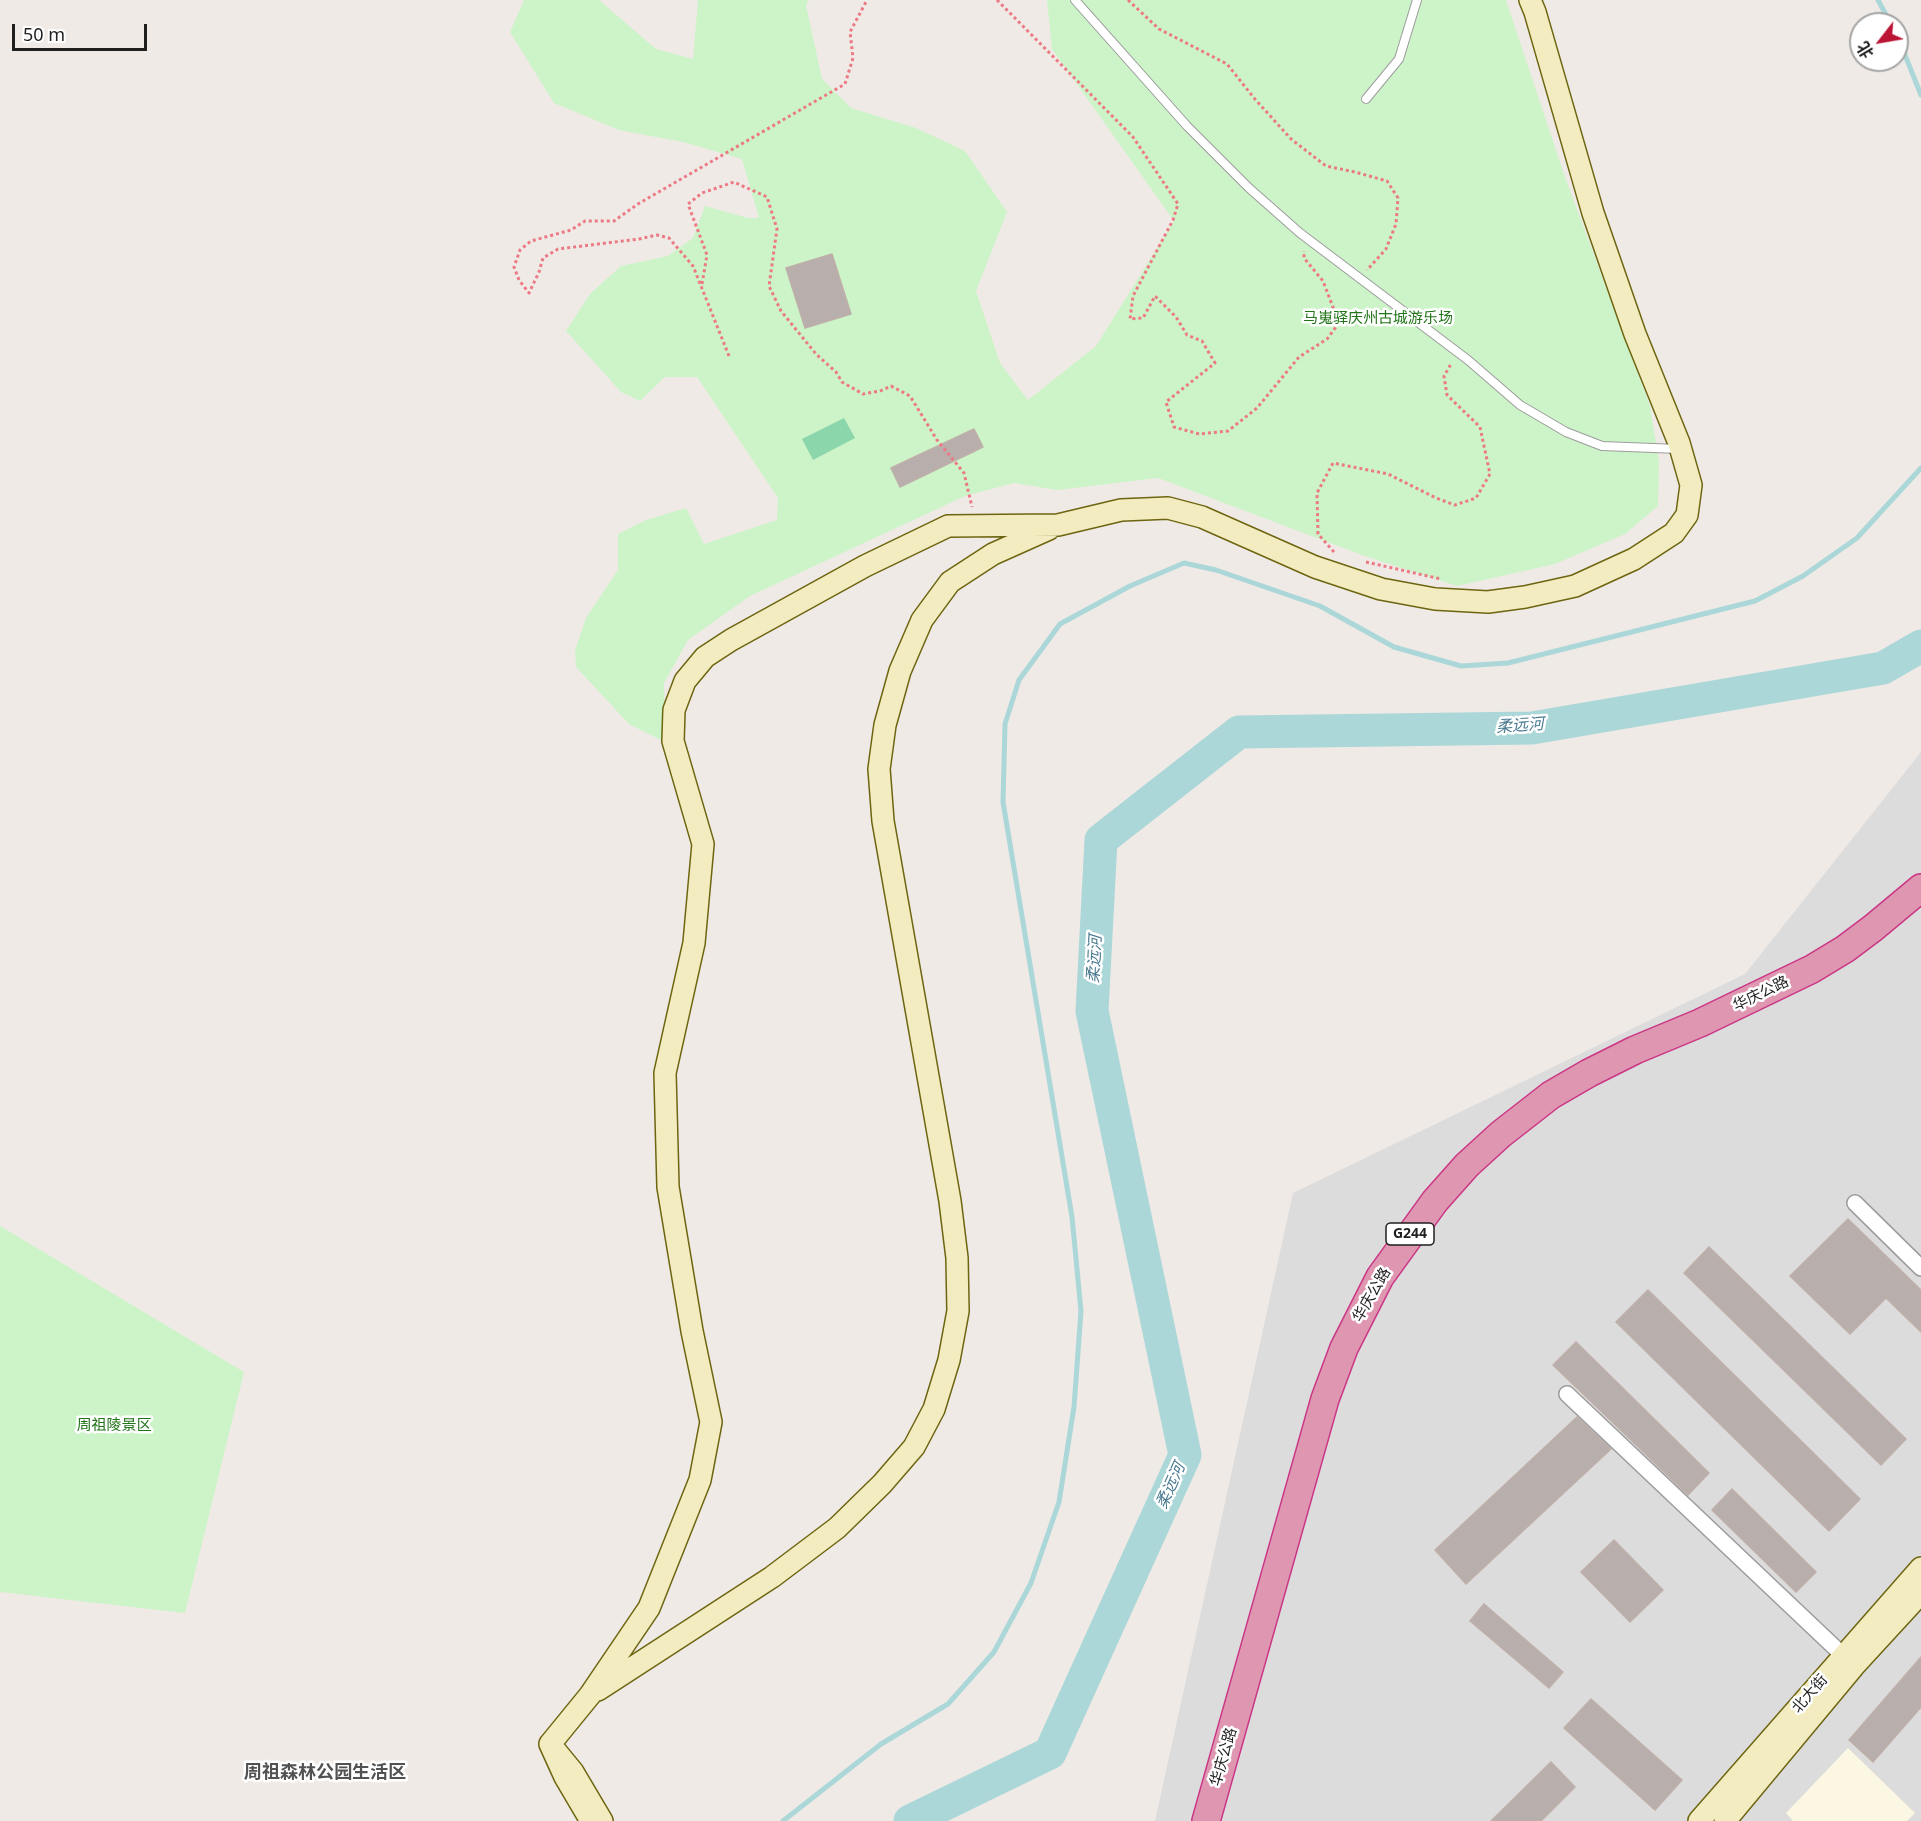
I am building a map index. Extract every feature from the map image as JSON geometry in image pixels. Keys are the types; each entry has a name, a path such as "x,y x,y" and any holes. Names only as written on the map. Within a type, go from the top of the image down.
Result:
{"highway":[{"name":"华庆公路","path":"1206,1821 1325,1399 1344,1348 1380,1277 1435,1202 1467,1166 1501,1134 1551,1095 1635,1050 1721,1013 1812,969 1874,928 1921,888"},
{"name":"华庆公路","path":"1216,1821 1338,1390 1352,1352 1388,1282 1435,1216 1474,1172 1507,1141 1558,1101 1641,1057 1768,1002 1817,976 1879,936 1921,901"}],"street":[{"path":"590,1695 772,1577 837,1528 882,1484 914,1447 934,1409 950,1360 958,1311 957,1258 950,1201 883,821 879,769 885,725 900,671 922,620 950,582 993,554 1058,525 1121,510 1168,508 1202,517 1315,567 1381,590 1435,599 1488,602 1575,586 1634,559 1674,533 1687,515 1691,485 1681,449 1635,334 1593,213 1530,0"},
{"path":"602,1821 550,1744 590,1695 649,1608 700,1480 711,1422 692,1331 668,1187 665,1073 694,943 703,844 673,741 674,710 685,681 705,657 731,640 865,566 948,526 1058,525"},
{"path":"1855,1203 1921,1268"},
{"path":"1567,1394 1849,1661"},
{"name":"北大街","path":"1725,1821 1921,1568"},
{"name":"北大街","path":"1699,1821 1849,1661 1921,1593"},
{"path":"569,1774 591,1821"}],"lane":[{"path":"1075,0 1187,126 1249,188 1305,236 1458,352 1520,405 1566,432 1602,446 1681,449"},
{"path":"1366,99 1399,59 1417,0"}],"path":[{"path":"729,356 693,266 669,238 657,235 558,249 543,258 529,293 519,280 514,267 520,250 531,241 571,230 585,221 614,221 638,204 845,84 853,57 850,32 867,0"},
{"path":"997,0 1133,137 1178,204 1173,220 1133,296 1130,319 1143,318 1155,296 1176,317 1187,335 1202,341 1215,363 1166,402 1174,427 1199,434 1228,431 1257,408 1299,357 1327,339 1339,323 1323,281 1304,258 1305,236"},
{"path":"1128,0 1159,29 1227,64 1290,139 1326,166 1387,181 1398,198 1396,224 1386,249 1360,278"},
{"path":"702,285 707,255 688,204 702,193 734,182 767,197 777,229 769,286 782,311 816,354 836,372 842,382 863,394 891,386 910,396 937,440 964,473 977,525"},
{"path":"1338,556 1318,534 1317,494 1334,463 1388,474 1455,505 1476,498 1490,474 1480,427 1447,395 1444,376 1458,352"},
{"path":"1360,561 1448,580"}],"shaded area":[{"path":"1921,752 1921,1821 1155,1821 1293,1193 1745,974"},
{"path":"1848,1748 1915,1813 1907,1821 1793,1821 1786,1813"}],"green space":[{"name":"马嵬驿庆州古城游乐场","path":"524,0 599,0 656,49 693,59 698,0 809,0 806,5 822,79 851,108 916,128 965,151 1007,212 976,291 1000,363 1028,400 1096,346 1174,221 1052,49 1047,0 1506,0 1565,177 1650,406 1659,462 1658,506 1625,534 1555,564 1457,586 1362,555 1158,478 1057,490 1014,483 965,496 750,596 688,640 664,683 665,742 629,724 576,667 575,650 586,618 618,570 618,534 646,520 686,508 704,544 777,520 778,498 697,377 665,377 640,401 621,392 566,331 590,294 621,266 668,256 693,238 705,206 748,218 759,218 742,159 683,142 619,130 554,103 510,32"},
{"path":"844,418 855,438 813,460 802,439"},
{"name":"周祖陵景区","path":"0,1226 244,1372 185,1613 0,1592"}],"building":[{"path":"832,254 851,314 805,328 786,268"},
{"path":"974,429 983,447 900,487 891,468"},
{"path":"1848,1219 1921,1290 1921,1332 1886,1298 1850,1334 1790,1276"},
{"path":"1709,1247 1906,1439 1881,1465 1684,1273"},
{"path":"1648,1290 1860,1499 1829,1531 1616,1322"},
{"path":"1576,1342 1709,1473 1688,1495 1553,1365"},
{"path":"1577,1417 1611,1449 1466,1584 1435,1550"},
{"path":"1732,1489 1816,1572 1796,1592 1712,1510"},
{"path":"1614,1540 1663,1590 1630,1622 1581,1572"},
{"path":"1484,1604 1563,1672 1549,1688 1470,1621"},
{"path":"1921,1657 1921,1707 1873,1762 1849,1740"},
{"path":"1591,1699 1682,1780 1655,1810 1564,1728"},
{"path":"1551,1762 1575,1787 1541,1821 1491,1821"}],"waterway":[{"path":"1878,0 1884,12"},
{"path":"1909,65 1921,95"},
{"path":"783,1821 881,1744 948,1704 994,1652 1031,1583 1059,1502 1074,1407 1081,1311 1072,1217 1003,802 1005,724 1019,680 1060,624 1130,586 1184,563 1216,570 1320,606 1394,647 1461,666 1508,663 1755,601 1803,576 1857,538 1921,468"},
{"name":"柔远河","path":"910,1821 1050,1753 1185,1455 1092,1011 1101,840 1239,732 1532,728 1883,668 1921,646"}],"district":[{"name":"周祖森林公园生活区","path":"325,1773"}]}
